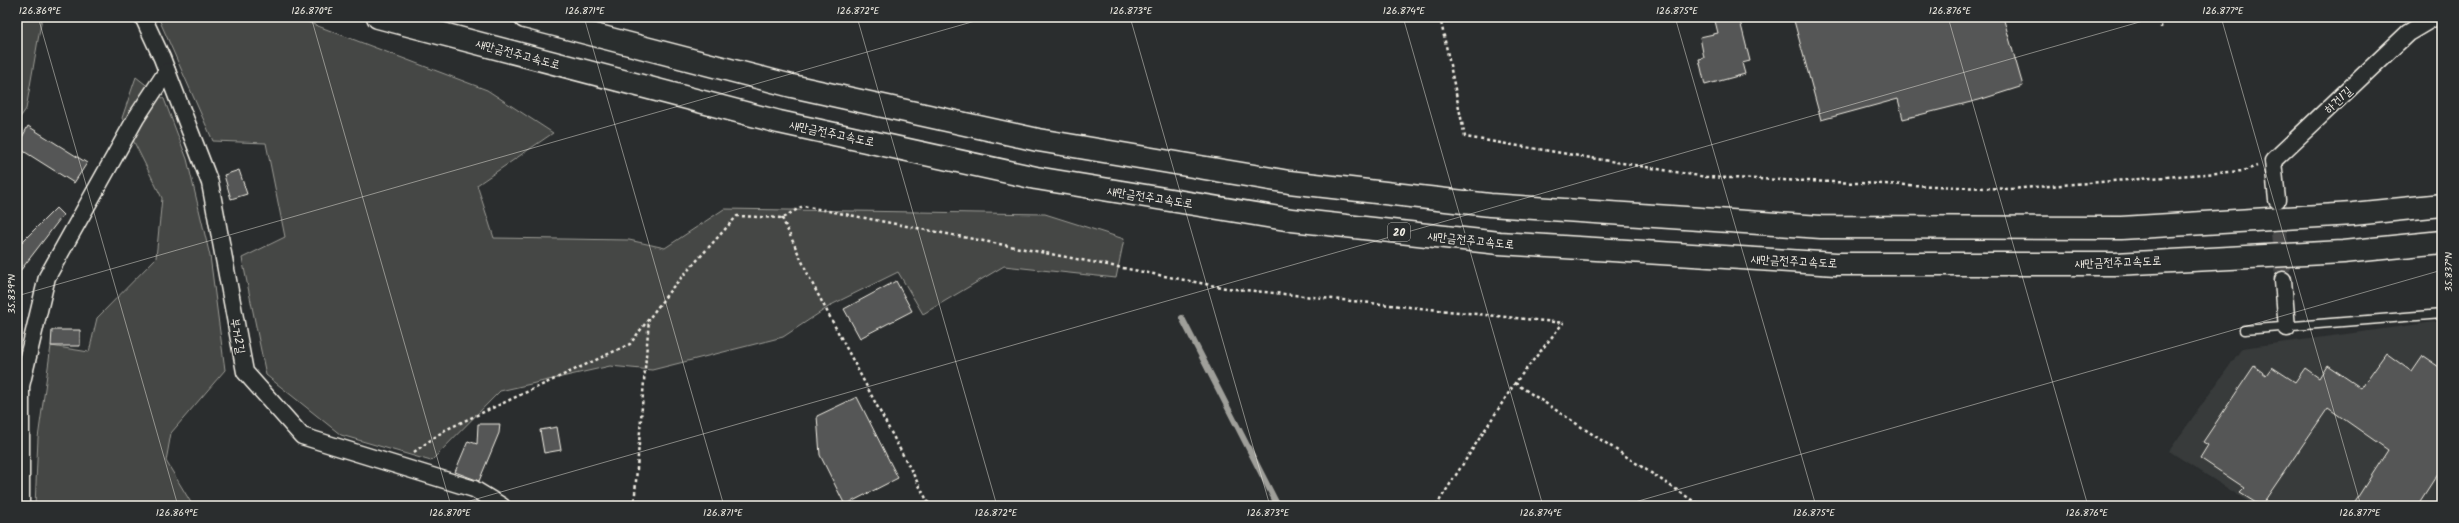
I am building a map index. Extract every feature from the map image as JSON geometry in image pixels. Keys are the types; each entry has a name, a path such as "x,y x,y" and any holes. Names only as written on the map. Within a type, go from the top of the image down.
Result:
{"highway":[{"name":"새만금전주고속도로","path":"378,17 779,122 1036,178 1292,220 1491,243 1836,264 2115,264 2343,252 2442,242"},
{"path":"525,17 792,86 1038,140 1289,182 1490,205 1821,227 2121,228 2353,214 2442,204"}],"street":[{"name":"부거2길","path":"143,17 167,71 210,183 245,372 302,436 474,489 502,506"},
{"name":"하건1길","path":"2273,161 2408,33 2435,17"},
{"path":"21,506 21,386 47,277 136,118 167,71"},
{"path":"2273,161 2277,200"},
{"path":"2283,280 2287,328"}],"lane":[{"path":"2244,330 2287,328 2442,314"}],"path":[{"path":"1440,17 1465,137 1706,178 2010,189 2243,171 2273,161"},
{"path":"2160,28 2162,17"},
{"path":"395,465 445,430 630,344 672,288 737,216 782,218 803,206 1226,288 1564,323 1515,383 1436,506"},
{"path":"782,218 812,283 930,506"},
{"path":"634,506 649,319"},
{"path":"1515,383 1700,506"}],"shaded area":[{"path":"17,17 42,17 26,109 17,122"},
{"path":"158,17 294,17 487,90 553,133 477,185 494,238 629,240 665,248 724,209 1045,214 1124,239 1116,278 1004,266 923,314 898,272 833,304 783,337 652,370 610,366 500,391 431,461 341,435 266,375 242,258 285,237 266,143 213,141"},
{"path":"136,77 164,99 187,159 210,256 225,370 171,433 166,461 193,506 35,506 38,438 51,346 89,352 97,318 156,258 162,198 122,118"},
{"path":"2442,321 2442,506 2255,506 2169,451 2242,348"}],"building":[{"path":"1714,17 1739,17 1750,61 1742,63 1745,74 1705,85 1699,59 1704,58 1700,37 1718,33"},
{"path":"1793,17 2003,17 2023,86 1979,100 1903,119 1898,99 1821,120"},
{"path":"28,126 87,163 74,183 17,147"},
{"path":"239,170 247,194 231,199 224,175"},
{"path":"56,208 63,215 17,275 17,247"},
{"path":"896,281 912,311 860,338 844,309"},
{"path":"52,330 80,330 80,346 51,346"},
{"path":"2386,353 2412,372 2423,356 2442,369 2442,467 2417,506 2352,506 2388,450 2328,408 2261,506 2240,493 2245,488 2200,458 2208,445 2203,442 2254,366 2266,375 2272,367 2295,382 2305,368 2319,378 2327,365 2361,388"},
{"path":"857,397 898,478 845,505 820,455 817,416"},
{"path":"478,424 500,424 499,433 479,481 455,472 468,441 477,444"},
{"path":"557,427 561,450 544,453 540,430"}],"waterway":[{"path":"1182,318 1278,506"}],"tunnel":[{"path":"2277,208 2283,280"}]}
